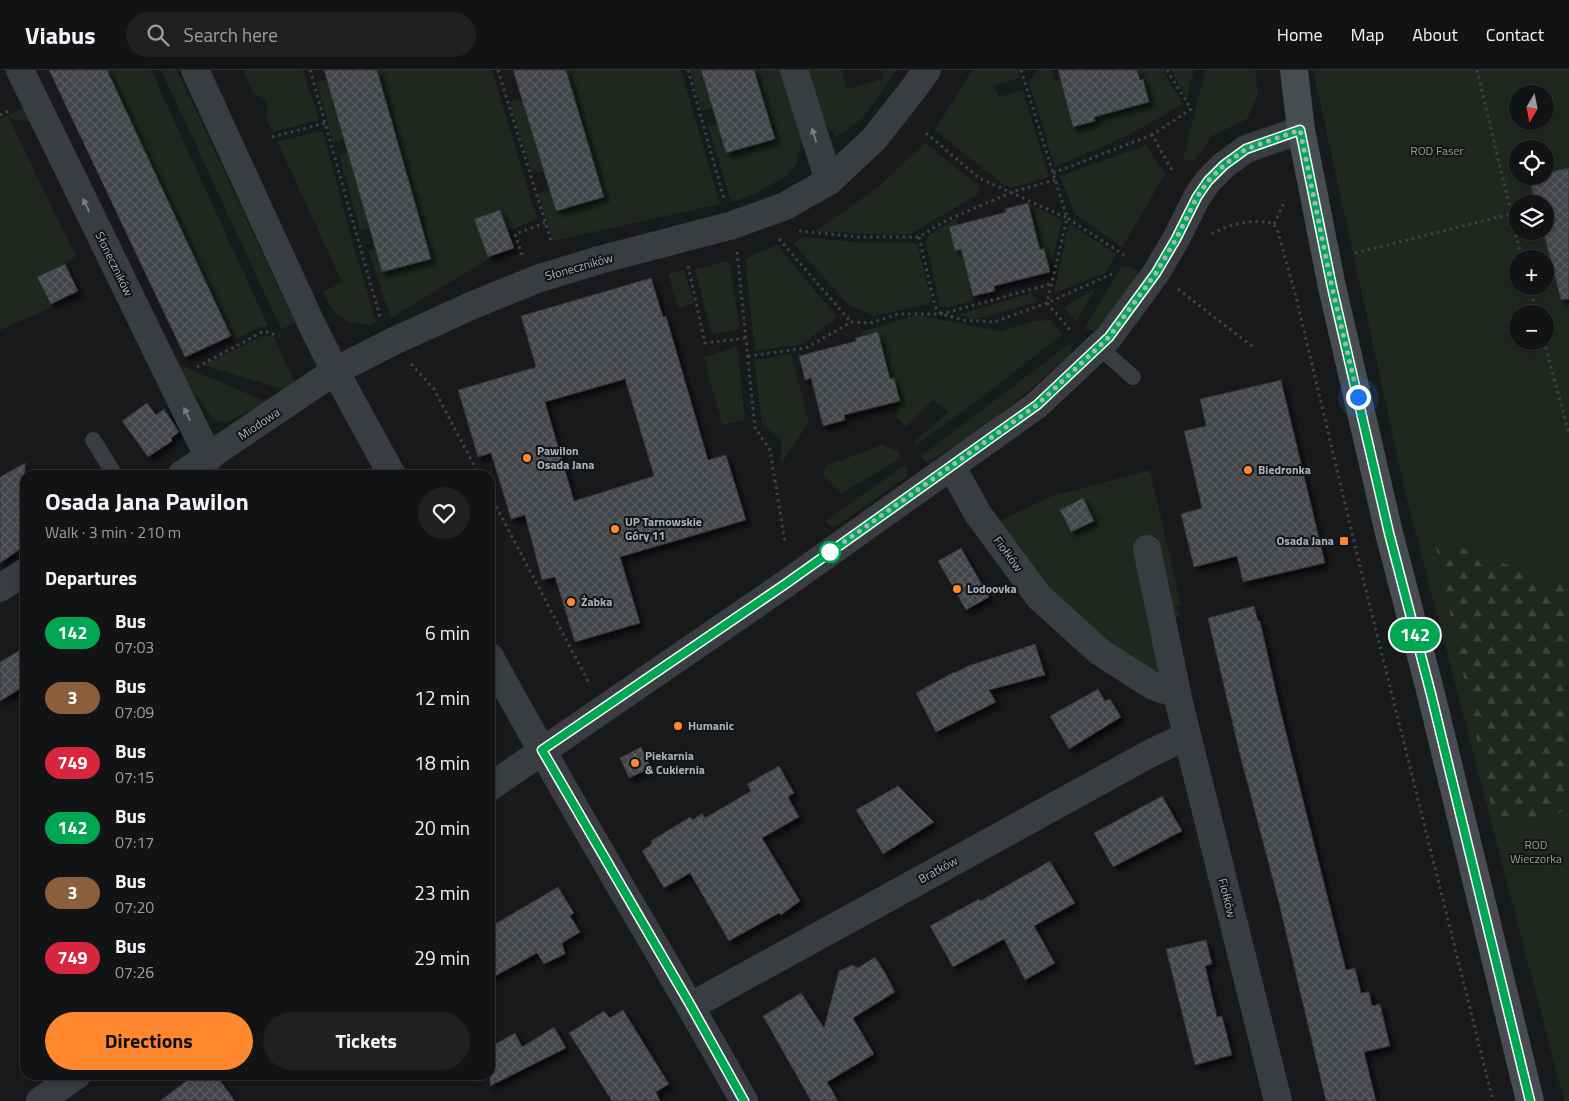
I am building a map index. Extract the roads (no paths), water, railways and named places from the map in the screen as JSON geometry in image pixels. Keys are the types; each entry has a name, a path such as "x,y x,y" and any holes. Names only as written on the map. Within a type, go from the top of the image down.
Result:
{"street":[{"name":"Słoneczników","path":"20,70 209,458"},
{"path":"196,70 311,323 389,470"},
{"path":"794,70 829,181"},
{"name":"Słoneczników","path":"335,371 386,345 537,279 599,260 733,225 785,206 829,181 874,139 927,70"},
{"path":"1275,70 1300,130"},
{"path":"1294,70 1300,130 1332,287 1389,533 1431,694 1530,1101"},
{"path":"495,783 784,585 1037,405 1109,337 1156,273 1197,197 1208,181 1224,165 1246,149 1300,130"},
{"name":"Miodowa","path":"190,470 335,371"},
{"name":"Fiołków","path":"952,467 978,514 1039,598 1100,652 1153,686 1177,694"},
{"name":"Fiołków","path":"1148,549 1177,694 1278,1101"},
{"path":"0,588 20,575"},
{"path":"495,666 744,1101"},
{"name":"Bratków","path":"691,1006 1151,753 1187,736"},
{"path":"40,1101 70,1080"}],"lane":[{"path":"1099,346 1133,377"},
{"path":"93,440 112,470"}],"place":[{"name":"Pawilon Osada Jana","path":"527,458"},
{"name":"Biedronka","path":"1248,470"},
{"name":"UP Tarnowskie Góry 11","path":"615,529"},
{"name":"Osada Jana","path":"1344,541"},
{"name":"Lodoovka","path":"957,589"},
{"name":"Żabka","path":"571,602"},
{"name":"Humanic","path":"678,726"},
{"name":"Piekarnia & Cukiernia","path":"635,763"}],"park label":[{"name":"ROD Faser","path":"1437,151"},
{"name":"ROD Wieczorka","path":"1536,852"}]}
